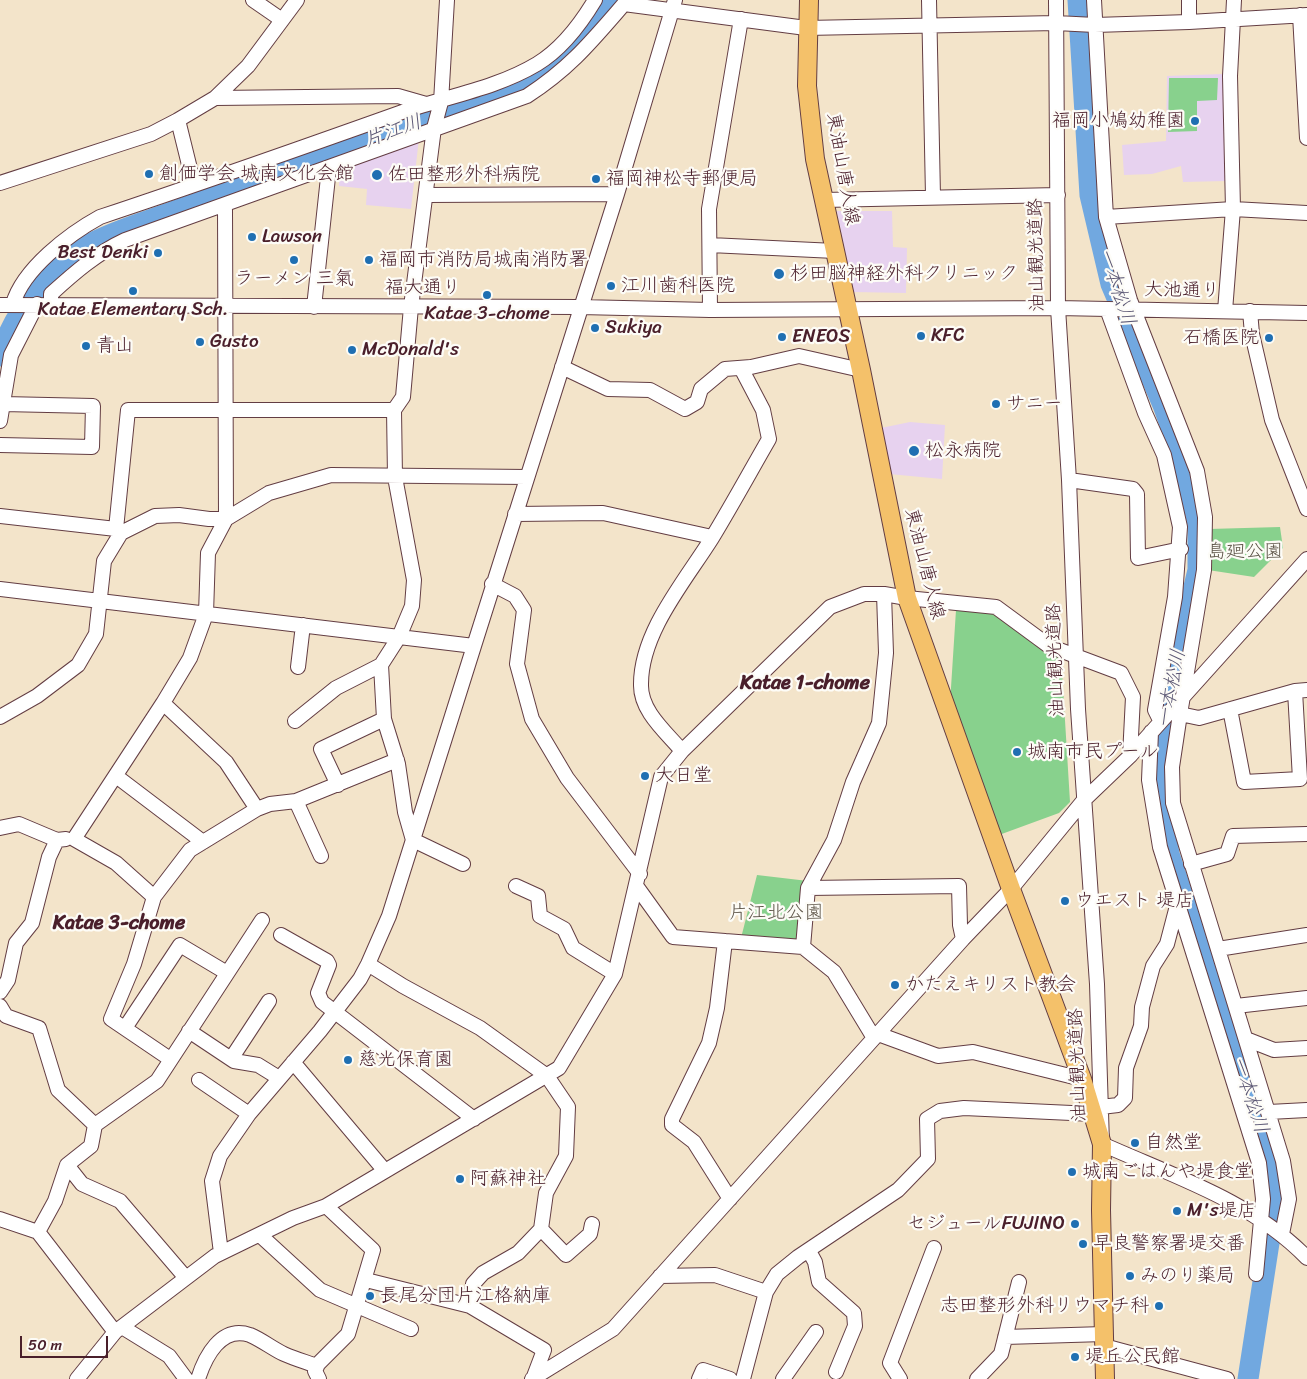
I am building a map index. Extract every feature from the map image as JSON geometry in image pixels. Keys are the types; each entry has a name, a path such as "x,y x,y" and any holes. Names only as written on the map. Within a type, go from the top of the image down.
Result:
{"main road":[{"name":"東油山唐人線","path":"808,0 806,28 810,125 906,598 1011,889 1082,1079 1097,1110 1102,1144"},
{"name":"油山観光道路","path":"1102,1144 1101,1210 1105,1379"}],"street":[{"path":"253,0 282,20"},
{"path":"0,183 151,134 215,98 248,66 297,0"},
{"path":"295,721 336,688 381,664 399,637 412,606 414,580 395,477 394,410 402,397 411,307 441,100 447,0"},
{"path":"4,307 24,280 79,229 100,217 426,104 506,80 538,63 565,42 583,20 595,0"},
{"path":"929,0 932,196"},
{"name":"油山観光道路","path":"1056,0 1058,308 1069,480 1084,800 1097,984 1097,1110"},
{"path":"1094,0 1093,25 1106,217 1134,309 1197,472 1204,517 1204,570 1172,766 1173,803 1283,1161 1289,1199 1280,1232"},
{"path":"1189,0 1189,22"},
{"path":"1225,311 1233,209 1230,76 1234,0"},
{"path":"0,421 11,355 51,294 74,272 106,249 125,240 329,168 436,125 527,96 556,77 581,54 624,4 674,5 741,19 806,28 1056,23 1093,25 1232,20 1304,15 1307,138"},
{"path":"221,1253 212,1181 220,1156 249,1114 334,1013 360,979 389,916 492,584 617,194 674,5"},
{"path":"710,310 710,209 741,19"},
{"path":"215,98 398,96 426,104"},
{"path":"178,120 194,185"},
{"path":"314,306 329,168"},
{"path":"427,195 617,194"},
{"path":"824,200 932,196 1058,195"},
{"path":"74,839 163,703 190,658 206,614 208,553 226,519 225,206"},
{"path":"1106,217 1233,209 1307,213"},
{"path":"710,245 836,251"},
{"name":"福大通り","path":"4,307 44,304 847,310"},
{"path":"1105,308 1164,456 1180,527 1175,597 1155,710 1162,719"},
{"name":"大池通り","path":"847,310 1105,308 1307,313"},
{"path":"1250,311 1252,334 1272,420 1307,509"},
{"path":"562,368 608,388 650,390 685,409 697,402 701,389 725,369 741,368 799,356 861,370"},
{"path":"682,750 648,711 640,685 652,632 712,537 769,439 763,410 741,368"},
{"path":"0,445 92,447 93,406 3,404"},
{"path":"0,717 45,690 78,665 96,634 104,561 119,531 128,410 394,410"},
{"path":"0,516 119,531 155,516 178,515 226,519 269,493 332,475 527,477"},
{"path":"1069,480 1133,489 1137,494 1138,558 1179,549"},
{"path":"515,514 603,513 712,537"},
{"path":"532,1379 613,1329 963,939 1011,889 1084,800 1130,756 1307,559"},
{"path":"492,584 515,596 524,610 517,664 532,719 567,778 638,881 673,937 803,947 834,972 876,1036 938,1056 973,1052 1082,1079"},
{"path":"0,589 474,646"},
{"path":"77,1379 119,1329 221,1253 261,1236 293,1218 326,1206 559,1068 615,974 661,777 682,750 830,607 864,594 884,594 996,607 1049,646 1076,654 1121,673 1133,697 1130,756"},
{"path":"803,947 808,888 834,840 852,782 879,724 886,653 884,594"},
{"path":"298,667 303,626"},
{"path":"381,664 384,719 397,760 413,840 462,864"},
{"path":"1180,714 1199,718 1230,709 1301,690 1300,779 1244,782 1230,709"},
{"path":"163,703 226,762 257,809"},
{"path":"338,785 321,749 384,719"},
{"path":"1151,732 1149,780 1152,809 1160,846 1259,1163 1263,1221 1256,1274"},
{"path":"170,1060 110,1019 134,964 154,897 190,850 257,809 270,804 296,801 397,760"},
{"path":"116,776 203,842"},
{"path":"296,801 321,856"},
{"path":"0,828 20,824 57,840 74,839 116,864 154,897"},
{"path":"1191,864 1227,854 1233,836 1307,834"},
{"path":"0,992 8,980 16,943 32,923 49,857 57,840"},
{"path":"516,886 538,896 540,916 564,929 573,948 615,974"},
{"path":"808,888 959,886 960,925 963,939"},
{"path":"742,1379 766,1292 777,1274 898,1190 928,1160 927,1119 940,1111 964,1108 1097,1110 1118,1106 1125,1098 1126,1068 1141,1026 1142,1007 1153,966 1167,944 1178,902"},
{"path":"38,1232 55,1201 67,1165 91,1146 95,1125 157,1081 262,920"},
{"path":"1218,949 1307,934"},
{"path":"281,935 328,961 329,964 318,994 322,1002 474,1119"},
{"path":"724,941 717,1008 709,1043 672,1118 672,1126 694,1142 730,1198"},
{"path":"125,1028 180,945 227,973"},
{"path":"368,964 480,1028 547,1076 568,1108 566,1156 546,1194 541,1229 518,1253 483,1272 473,1284 470,1306"},
{"path":"1236,1006 1307,998"},
{"path":"231,1059 268,1001"},
{"path":"0,1006 6,1016 39,1028 58,1090 95,1125"},
{"path":"189,1031 231,1059 258,1065 279,1078"},
{"path":"1246,1039 1274,1050 1307,1048"},
{"path":"293,1062 385,1171"},
{"path":"199,1080 249,1114"},
{"path":"1268,1112 1307,1110"},
{"path":"1102,1144 1222,1198 1280,1232 1307,1258"},
{"path":"67,1165 82,1184 120,1200 186,1278"},
{"path":"198,1379 210,1350 219,1340 243,1334 318,1372 348,1334 366,1280 373,1250 326,1206"},
{"path":"0,1219 38,1232 119,1329 169,1356 186,1379"},
{"path":"541,1229 566,1255 590,1234 592,1224"},
{"path":"261,1236 320,1290 411,1329"},
{"path":"900,1379 890,1363 934,1248"},
{"path":"809,1251 816,1262 819,1282 854,1313 855,1326 836,1372"},
{"path":"660,1276 715,1275 766,1292"},
{"path":"366,1280 470,1306 544,1350 532,1379"},
{"path":"976,1379 1001,1354 1019,1282"},
{"path":"783,1379 816,1332"},
{"path":"1005,1337 1104,1340 1227,1379"},
{"path":"699,1379 703,1370 730,1379"}],"shaded area":[{"name":"福岡小鳩幼稚園","path":"1223,74 1226,181 1183,182 1181,166 1152,174 1124,175 1122,145 1166,141 1167,76"},
{"name":"佐田整形外科病院","path":"398,136 419,138 411,209 366,205 367,189 339,186 340,164 348,157 370,160 374,149 394,151"},
{"path":"837,211 892,211 893,247 907,248 906,293 853,292"},
{"name":"松永病院","path":"910,422 945,425 942,479 889,474 881,428"}],"green space":[{"path":"1169,78 1218,78 1217,100 1197,101 1197,131 1168,132"},
{"name":"島廻公園","path":"1280,527 1283,548 1254,577 1208,570 1209,529"},
{"name":"城南市民プール","path":"956,610 990,612 1042,650 1061,655 1070,802 1059,813 999,835 950,703"},
{"name":"片江北公園","path":"757,875 808,881 799,944 741,938"}],"waterway":[{"name":"片江川","path":"0,356 14,323 34,293 59,266 88,245 127,228 514,89 542,72 569,52 591,28 609,0"},
{"name":"一本松川","path":"1078,0 1090,195 1111,284 1163,405 1182,458 1198,524 1198,570 1173,676 1161,749 1159,799 1169,854 1276,1177 1275,1218 1269,1243 1248,1379"}],"place":[{"name":"福岡小鳩幼稚園","path":"1195,121"},
{"name":"創価学会 城南文化会館","path":"149,174"},
{"name":"佐田整形外科病院","path":"377,175"},
{"name":"福岡神松寺郵便局","path":"596,179"},
{"name":"Lawson","path":"252,237"},
{"name":"Best Denki","path":"158,253"},
{"name":"ラーメン 三氣","path":"294,260"},
{"name":"福岡市消防局城南消防署","path":"369,260"},
{"name":"杉田脳神経外科クリニック","path":"779,274"},
{"name":"江川歯科医院","path":"611,286"},
{"name":"Katae Elementary Sch.","path":"133,291"},
{"name":"Katae 3-chome","path":"487,295"},
{"name":"Sukiya","path":"595,328"},
{"name":"KFC","path":"921,336"},
{"name":"ENEOS","path":"782,337"},
{"name":"石橋医院","path":"1269,338"},
{"name":"Gusto","path":"200,342"},
{"name":"青山","path":"86,346"},
{"name":"McDonald's","path":"352,350"},
{"name":"サニー","path":"996,404"},
{"name":"松永病院","path":"914,451"},
{"name":"城南市民プール","path":"1017,752"},
{"name":"大日堂","path":"645,776"},
{"name":"ウエスト 堤店","path":"1065,901"},
{"name":"かたえキリスト教会","path":"895,985"},
{"name":"慈光保育園","path":"348,1060"},
{"name":"自然堂","path":"1135,1143"},
{"name":"城南ごはんや堤食堂","path":"1072,1172"},
{"name":"阿蘇神社","path":"460,1179"},
{"name":"M's堤店","path":"1177,1211"},
{"name":"セジュールFUJINO","path":"1075,1224"},
{"name":"早良警察署堤交番","path":"1083,1244"},
{"name":"みのり薬局","path":"1130,1276"},
{"name":"長尾分団片江格納庫","path":"370,1296"},
{"name":"志田整形外科リウマチ科","path":"1159,1306"},
{"name":"堤丘公民館","path":"1075,1357"}],"district":[{"name":"Katae 1-chome","path":"805,684"},
{"name":"Katae 3-chome","path":"119,924"}]}
